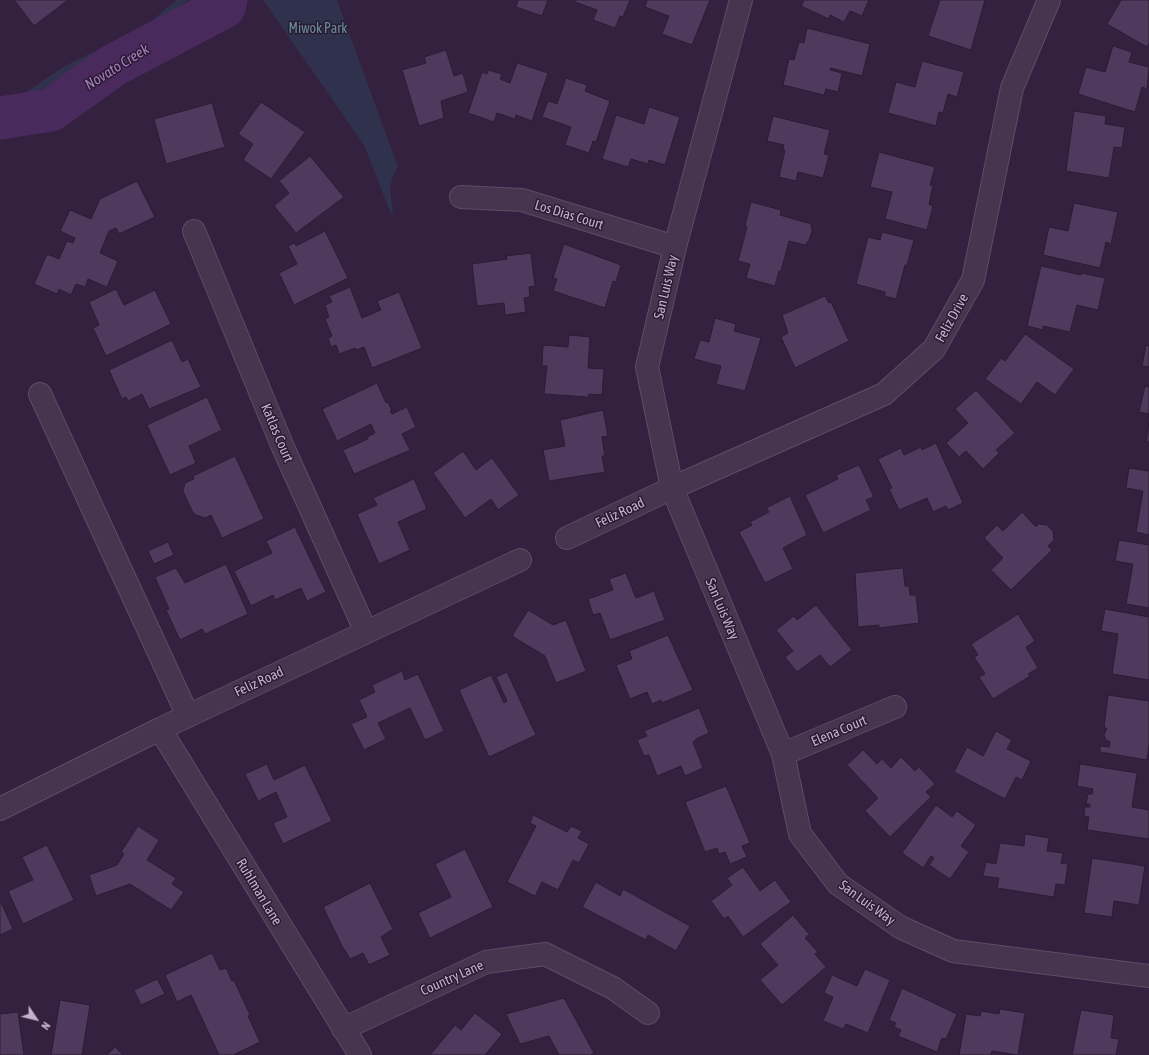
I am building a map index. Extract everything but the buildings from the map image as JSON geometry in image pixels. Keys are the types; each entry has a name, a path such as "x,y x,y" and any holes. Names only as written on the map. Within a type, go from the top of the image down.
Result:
{"street":[{"name":"San Luis Way","path":"741,0 675,247 647,368 672,488 783,754 800,834 838,884 900,927 953,951 1149,976"},
{"name":"Feliz Drive","path":"672,488 884,394 934,349 973,280 1012,88 1049,0"},
{"name":"Los Dias Court","path":"461,197 522,200 675,247"},
{"name":"Katlas Court","path":"194,231 282,445 366,632"},
{"path":"40,394 188,716"},
{"name":"Feliz Road","path":"567,538 672,488"},
{"name":"Feliz Road","path":"0,809 160,729 520,560"},
{"name":"Elena Court","path":"783,754 895,708"},
{"name":"Ruhlman Lane","path":"160,729 360,1055"},
{"name":"Country Lane","path":"343,1029 486,962 544,954 613,988 648,1013"}],"green space":[{"path":"176,0 189,0 83,69 0,111 0,103 25,93 65,66 147,25"},
{"name":"Miwok Park","path":"263,0 337,0 398,167 392,178 390,190 393,213 391,214 364,145"}],"waterway":[{"name":"Novato Creek","path":"0,118 51,110 114,65 224,7 226,0"}]}
